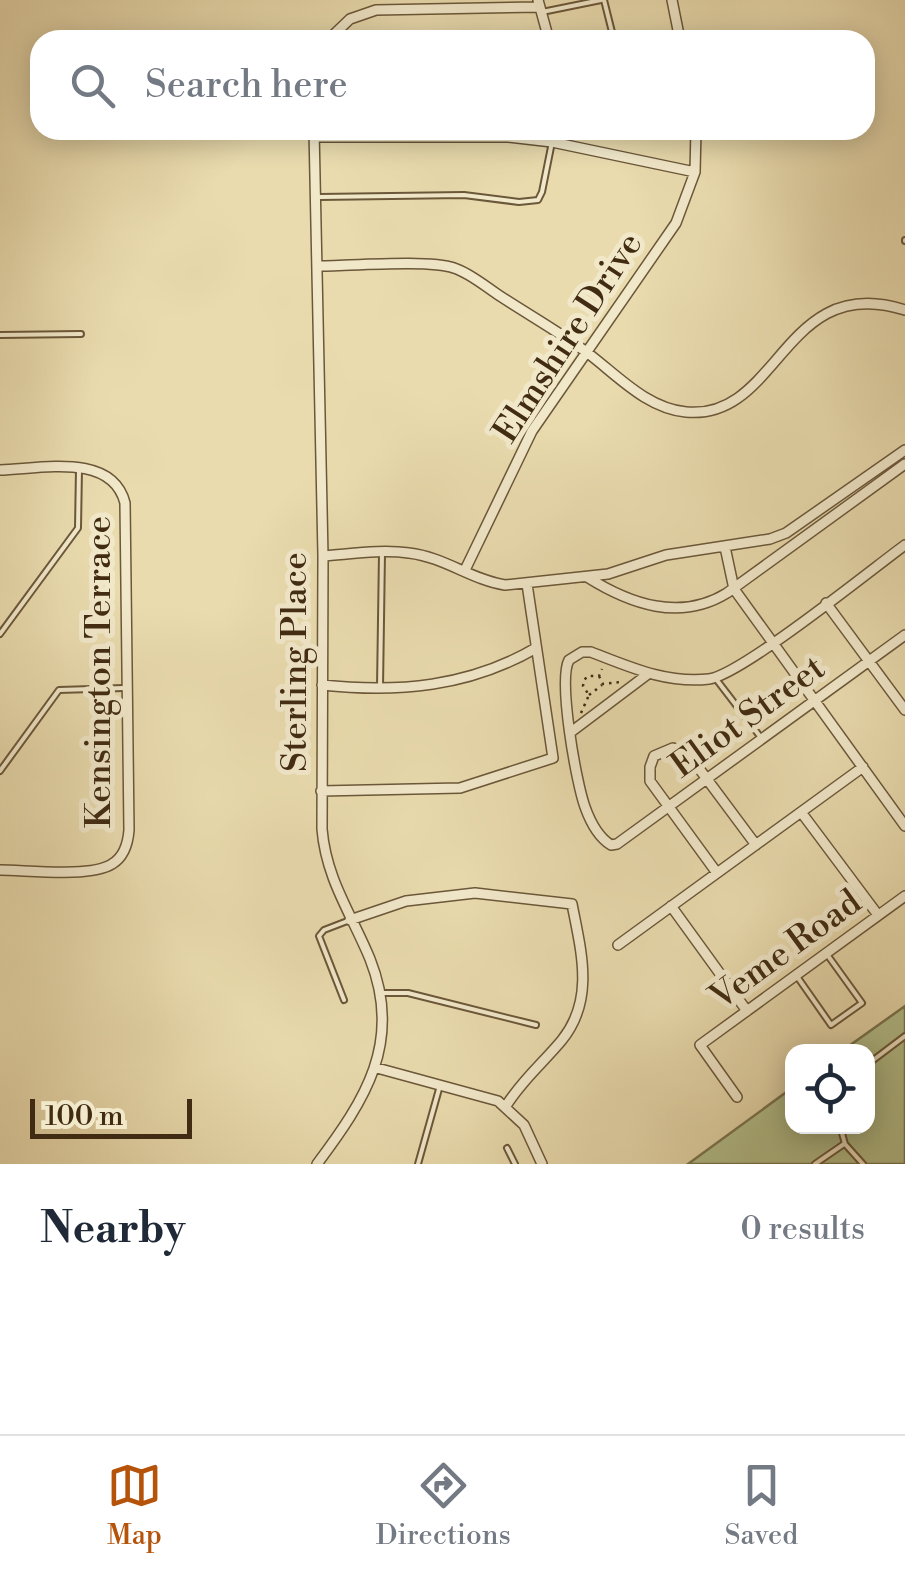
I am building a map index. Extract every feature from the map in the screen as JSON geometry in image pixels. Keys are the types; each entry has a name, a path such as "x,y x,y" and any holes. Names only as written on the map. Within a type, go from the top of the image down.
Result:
{"street":[{"path":"672,0 678,30"},
{"path":"338,30 350,19 376,10 539,7"},
{"name":"Sterling Place","path":"315,140 323,849 350,920 370,958 380,993 382,1026 377,1068 351,1118 317,1164"},
{"path":"525,140 695,172"},
{"name":"Elmshire Drive","path":"464,570 532,431 676,223 695,172 696,140"},
{"path":"317,266 456,268 585,351 650,401 685,412 712,410 745,392 800,333 828,311 868,303 905,310"},
{"path":"322,556 410,553 492,583 527,584 608,574 651,558 770,540 786,533 905,450"},
{"path":"587,577 648,605 673,610 709,602 904,466 894,455"},
{"name":"Kensington Terrace","path":"0,470 79,468 108,475 123,492 129,830 120,858 112,865 92,870 0,870"},
{"path":"648,674 571,732 563,680 566,665 582,652 648,674 677,679 716,678 905,545"},
{"path":"725,546 734,588 905,825"},
{"path":"321,791 460,788 553,758 527,584"},
{"path":"826,603 905,710"},
{"name":"Eliot Street","path":"571,732 585,809 602,839 611,845 905,636"},
{"path":"322,685 424,688 512,662 536,648"},
{"path":"718,872 650,781 654,756 674,748 690,755 756,845"},
{"path":"618,944 863,768"},
{"path":"895,812 905,805"},
{"path":"801,812 878,916"},
{"path":"350,920 406,901 475,893 572,904 584,966 580,1008 560,1042 528,1074 506,1106"},
{"name":"Veme Road","path":"737,1097 700,1045 905,896"},
{"path":"670,906 747,1011"},
{"path":"377,1068 485,1096 506,1106 524,1124 542,1164"}],"lane":[{"path":"539,7 603,0 611,30"},
{"path":"316,197 484,196 529,203 538,200 542,192 552,142"},
{"path":"0,335 81,334"},
{"path":"0,634 78,528 79,468"},
{"path":"380,688 382,552"},
{"path":"716,678 762,738"},
{"path":"0,771 58,690 127,688"},
{"path":"344,1000 319,936 324,930 350,920"},
{"path":"796,976 831,1025 862,1003 826,954"},
{"path":"380,993 408,993 536,1025"},
{"path":"875,1059 905,1036"},
{"path":"418,1164 440,1084"},
{"path":"842,1134 845,1144 863,1164"},
{"path":"815,1164 845,1144"},
{"path":"507,1148 515,1164"}],"path":[{"path":"590,694 583,686 584,680 598,676 608,659"},
{"path":"598,676 603,684"},
{"path":"603,684 636,683"},
{"path":"571,732 590,694 603,684"}],"green space":[{"path":"905,1006 905,1164 688,1164 785,1093 785,1134 875,1134 875,1044 852,1044"}]}
